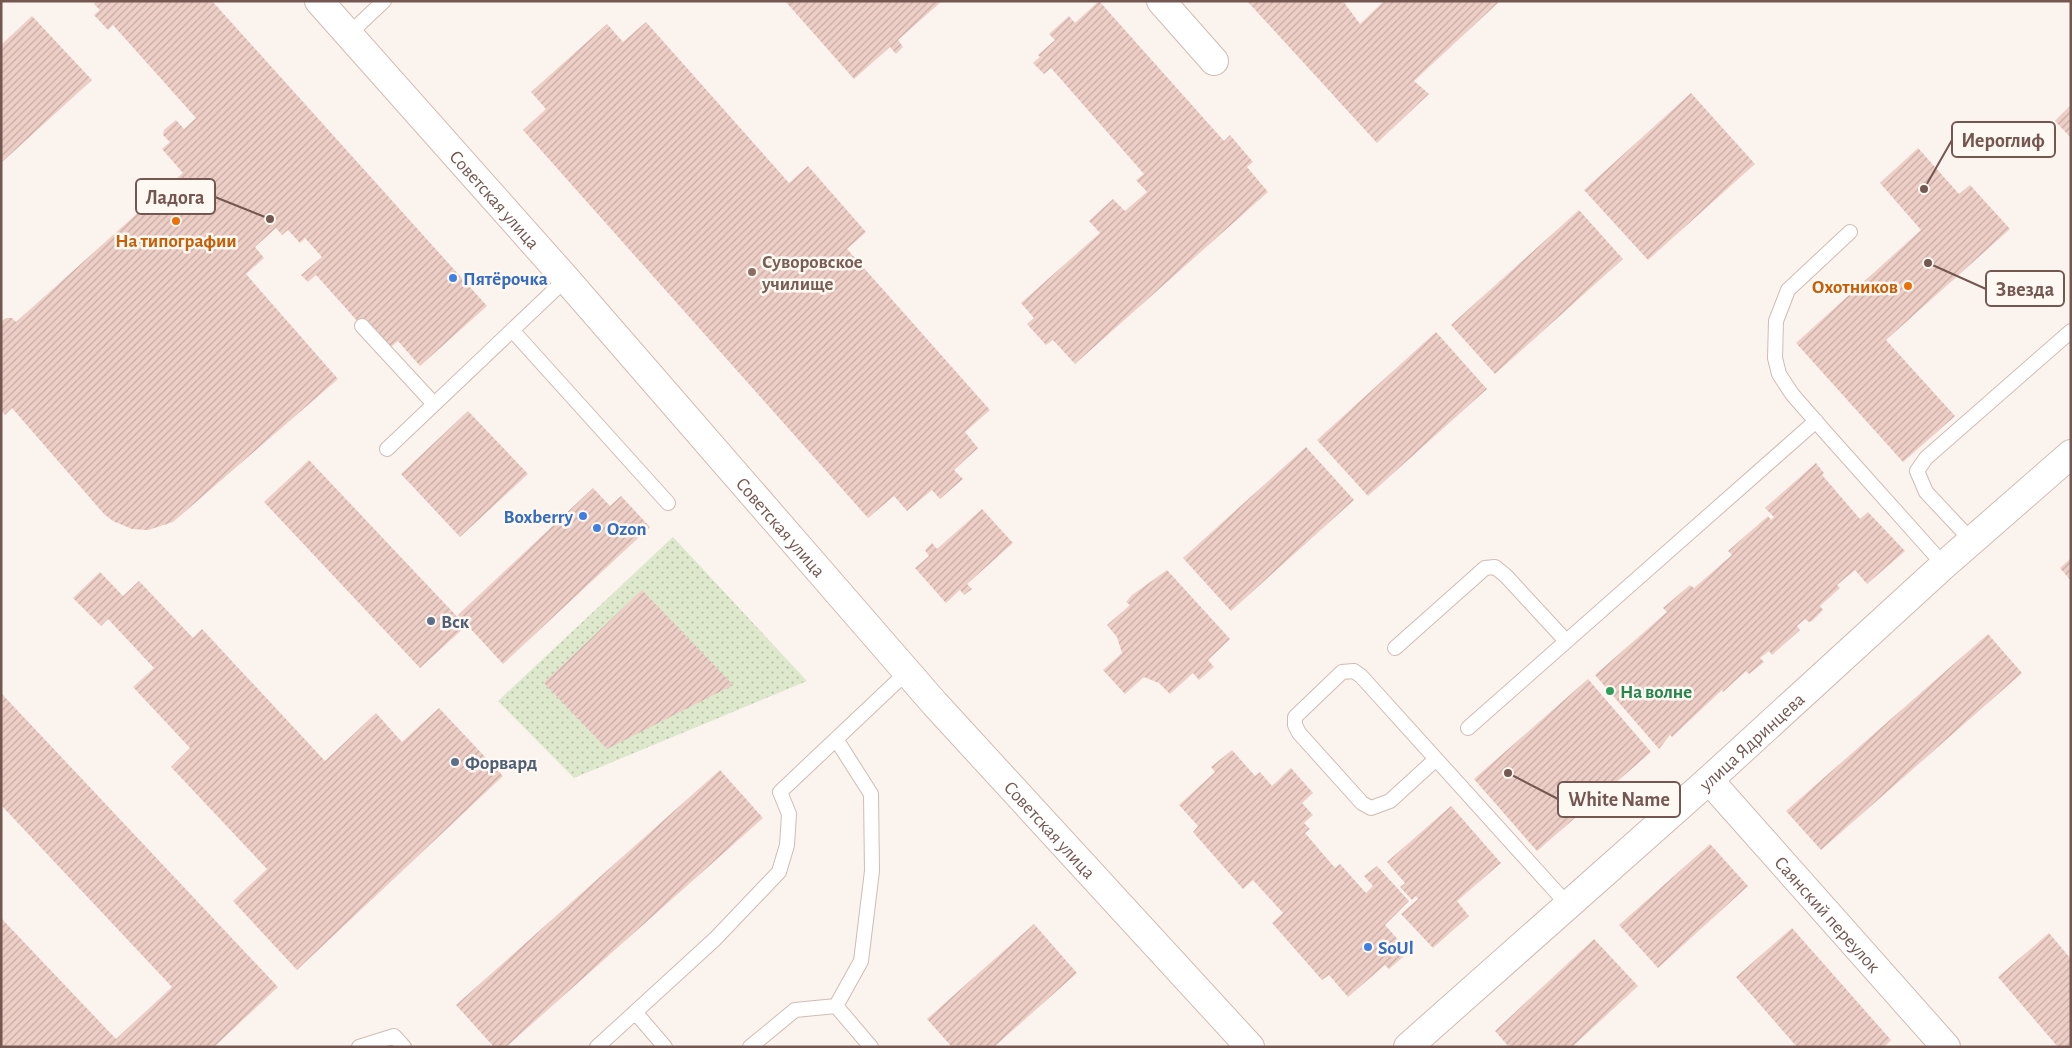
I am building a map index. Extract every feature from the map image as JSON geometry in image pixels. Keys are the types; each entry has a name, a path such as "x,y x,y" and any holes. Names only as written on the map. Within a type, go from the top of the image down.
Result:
{"main road":[{"name":"Советская улица","path":"319,1 566,280 907,672 1250,1047"},
{"path":"1161,1 1214,61"},
{"name":"улица Ядринцева","path":"1408,1047 1709,780 1944,566 2071,454"},
{"name":"Саянский переулок","path":"1709,780 1946,1047"}],"lane":[{"path":"348,34 384,1"},
{"path":"1850,232 1788,290 1776,320 1775,358 1779,374 1792,394 1944,566"},
{"path":"387,449 566,280"},
{"path":"362,326 434,404"},
{"path":"512,330 668,503"},
{"path":"1972,541 1926,492 1917,471 1926,458 2071,332"},
{"path":"1468,728 1816,421"},
{"path":"1395,648 1485,568 1495,567 1506,576 1566,641"},
{"path":"1436,759 1390,802 1371,808 1362,803 1299,732 1295,725 1295,717 1342,672 1354,671 1361,676 1568,905"},
{"path":"597,1047 715,939 779,872 787,845 789,814 780,792 907,672"},
{"path":"836,739 871,794 872,871 861,961 836,1006"},
{"path":"750,1047 795,1010 836,1006"},
{"path":"836,1006 871,1047"},
{"path":"635,1012 665,1047"},
{"path":"359,1047 394,1036 404,1047"}],"green space":[{"path":"673,537 807,681 574,778 498,701"}],"building":[{"path":"97,1 212,1 487,306 420,366 398,341 391,347 366,319 360,324 316,275 308,282 301,275 322,257 305,238 300,243 288,230 282,235 276,228 255,247 264,258 246,274 338,379 173,522 148,530 132,529 113,521 104,514 12,408 5,415 1,410 1,322 6,318 12,318 16,322 141,210 138,206 138,195 148,187 159,187 163,190 183,173 162,149 170,142 163,135 164,130 176,120 184,129 196,118 113,25 108,30 94,15 100,10 94,4"},
{"path":"785,1 942,1 898,40 903,47 896,54 890,47 854,79"},
{"path":"1099,1 1224,141 1230,135 1253,162 1247,167 1268,192 1075,364 1053,340 1046,345 1027,324 1034,318 1021,303 1100,233 1089,221 1113,199 1125,211 1147,192 1136,180 1144,174 1051,68 1044,74 1033,63 1040,57 1038,55 1055,40 1049,34 1069,16 1075,23"},
{"path":"1247,1 1343,1 1360,24 1384,1 1500,1 1414,81 1429,94 1377,143"},
{"path":"32,16 92,80 1,163 1,45"},
{"path":"646,22 789,183 808,166 866,232 847,249 990,410 965,432 978,448 954,470 963,479 940,499 932,490 907,511 894,496 868,518 523,130 546,109 531,92 607,24 623,42"},
{"path":"1691,93 1755,164 1648,260 1584,190"},
{"path":"2071,105 2071,138 2055,121"},
{"path":"1918,148 1959,194 1970,185 2010,229 1886,340 1955,416 1903,462 1796,343 1921,230 1880,183"},
{"path":"1579,210 1623,259 1495,374 1451,325"},
{"path":"1436,332 1487,389 1368,496 1317,440"},
{"path":"468,411 528,474 460,537 401,474"},
{"path":"1306,447 1354,500 1231,611 1183,558"},
{"path":"309,460 466,626 420,668 264,502"},
{"path":"1816,463 1824,473 1822,475 1860,519 1868,512 1905,551 1867,584 1855,570 1837,585 1840,588 1820,606 1823,610 1812,621 1809,622 1805,619 1797,626 1800,630 1772,655 1769,651 1760,658 1764,662 1749,674 1746,671 1723,692 1722,690 1672,737 1670,735 1659,749 1595,675 1667,612 1663,608 1690,585 1694,588 1732,555 1728,551 1768,516 1771,520 1774,517 1765,508"},
{"path":"593,488 610,506 621,496 650,527 503,664 458,615"},
{"path":"982,509 1013,543 967,584 972,589 964,595 960,590 946,603 915,568 929,556 925,550 932,543 937,549"},
{"path":"2071,558 2071,581 2060,568"},
{"path":"1167,570 1230,639 1208,660 1214,667 1199,680 1193,673 1170,694 1159,683 1144,677 1125,694 1103,670 1122,653 1117,637 1107,625 1130,605 1126,602 1132,595"},
{"path":"100,572 123,596 139,581 193,638 202,629 325,761 376,713 402,742 439,708 503,776 297,970 233,901 267,869 171,767 190,748 133,687 154,668 108,619 101,626 73,598"},
{"path":"642,590 733,685 607,749 544,683"},
{"path":"1988,634 2022,673 1821,850 1786,811"},
{"path":"1588,679 1651,752 1537,851 1474,779"},
{"path":"1,693 278,987 214,1047 1,1047 1,918 116,1039 172,987 1,805"},
{"path":"1232,750 1255,776 1260,772 1272,786 1291,768 1313,793 1302,803 1313,815 1304,823 1310,829 1305,833 1335,868 1340,864 1366,893 1373,886 1364,876 1377,866 1409,901 1385,925 1409,952 1389,969 1385,965 1348,997 1329,975 1322,980 1272,923 1283,913 1253,880 1243,889 1193,832 1198,826 1179,805 1215,772 1211,767"},
{"path":"720,770 763,818 506,1047 494,1047 456,1005"},
{"path":"1451,806 1501,863 1457,901 1469,916 1433,948 1401,914 1418,899 1416,896 1412,900 1400,887 1405,883 1387,862"},
{"path":"1710,844 1748,886 1658,968 1619,925"},
{"path":"1034,924 1077,973 994,1047 952,1047 927,1019"},
{"path":"1792,928 1891,1040 1884,1047 1797,1047 1736,977"},
{"path":"2049,933 2071,959 2071,1047 2058,1047 1998,977"},
{"path":"1594,939 1638,986 1572,1047 1509,1047 1495,1031"}],"place":[{"name":"Иероглиф","path":"1924,189"},
{"name":"Ладога","path":"270,219"},
{"name":"На типографии","path":"176,221"},
{"name":"Звезда","path":"1928,263"},
{"name":"Суворовское училище","path":"752,272"},
{"name":"Пятёрочка","path":"453,278"},
{"name":"Охотников","path":"1908,286"},
{"name":"Boxberry","path":"583,516"},
{"name":"Ozon","path":"597,528"},
{"name":"Вск","path":"431,621"},
{"name":"На волне","path":"1610,691"},
{"name":"Форвард","path":"455,762"},
{"name":"White Name","path":"1508,773"},
{"name":"SoUl","path":"1368,947"}]}
